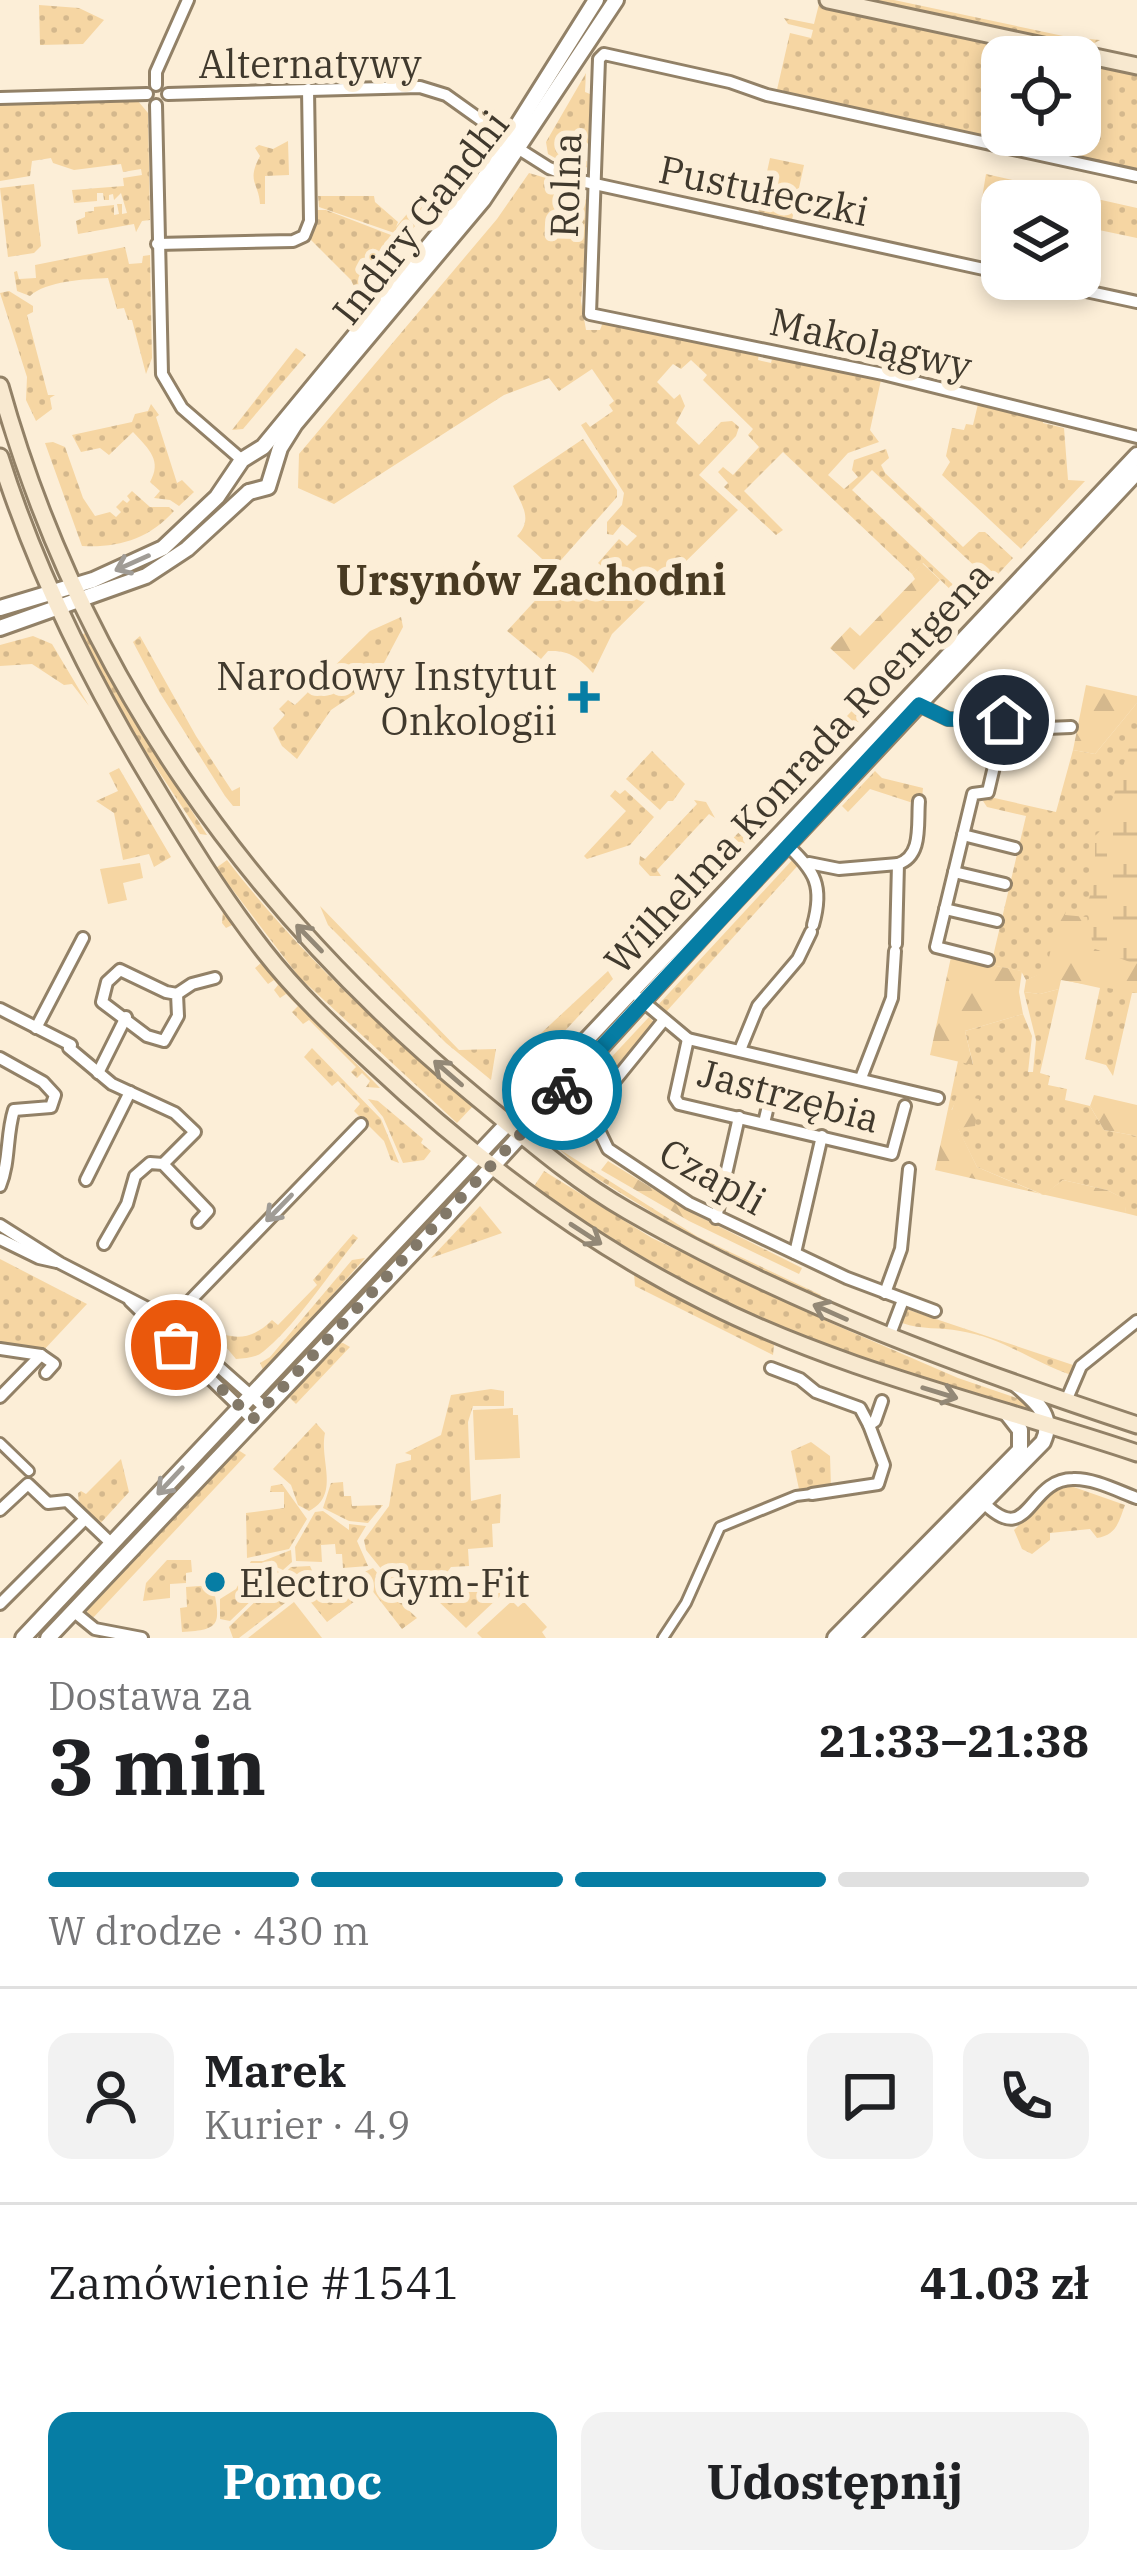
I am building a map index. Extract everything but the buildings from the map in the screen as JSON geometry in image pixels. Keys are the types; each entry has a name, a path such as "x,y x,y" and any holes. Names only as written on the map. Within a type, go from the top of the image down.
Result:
{"main road":[{"path":"828,0 1137,66"},
{"path":"0,386 17,444 77,594 139,710 217,832 256,883 391,1021 520,1136 588,1186 667,1232 783,1291 889,1337 1137,1425"},
{"path":"0,457 58,610 123,735 207,872 264,951 320,1015 476,1155 609,1249 710,1305 847,1363 1137,1453"}],"street":[{"path":"188,0 152,90 162,374 182,408 244,463 266,460 273,471 268,487 249,492 238,485 244,463"},
{"name":"Indiry Gandhi","path":"273,471 295,424 483,200 596,0"},
{"name":"Indiry Gandhi","path":"0,628 58,610 77,594 163,548 218,496 514,145 616,0"},
{"name":"Rolna","path":"590,314 599,59 604,54 784,99 1137,176"},
{"path":"152,90 164,87 168,94 165,102 156,105"},
{"path":"157,244 293,242 304,236 310,220 308,89"},
{"name":"Alternatywy","path":"168,94 430,89 446,95 514,145"},
{"name":"Alternatywy","path":"0,98 152,90"},
{"name":"Pustułeczki","path":"514,145 554,171 595,184 981,268"},
{"path":"1101,294 1137,302"},
{"name":"Makolągwy","path":"590,314 883,374 1137,437"},
{"name":"Wilhelma Konrada Roentgena","path":"48,1638 520,1136 638,996 1137,455"},
{"name":"Wilhelma Konrada Roentgena","path":"23,1638 506,1123 787,845 1137,472"},
{"name":"Indiry Gandhi","path":"0,608 51,592 77,594 169,563 249,492"},
{"path":"919,705 948,719 1071,727"},
{"path":"988,960 936,947 973,794 984,795 989,789 1000,741"},
{"path":"787,845 809,863 839,869 906,862 915,851 919,801"},
{"path":"963,835 1015,848"},
{"path":"740,1050 758,1006 798,959 812,928 817,892 809,863"},
{"path":"861,1078 890,1005 898,864"},
{"path":"954,872 1005,884"},
{"path":"945,909 998,921"},
{"path":"37,1028 83,938"},
{"path":"116,971 177,994 176,1024 164,1041 147,1036 101,998 116,971"},
{"path":"177,994 215,978"},
{"path":"638,996 688,1039 938,1097"},
{"path":"0,1009 71,1045 98,1073 175,1113 195,1132 164,1164"},
{"path":"98,1073 126,1017"},
{"name":"Czapli","path":"664,1021 595,1105 594,1120 608,1149 716,1217 935,1311"},
{"name":"Jastrzębia","path":"688,1039 676,1101 892,1154 905,1106"},
{"path":"0,1058 43,1082 55,1095 51,1107 14,1110 6,1139 7,1170 0,1186"},
{"path":"764,1123 772,1088"},
{"path":"86,1180 130,1092"},
{"path":"716,1217 739,1117"},
{"path":"187,1304 361,1124"},
{"path":"795,1253 822,1136"},
{"path":"104,1244 138,1173 150,1163 164,1164 208,1210 198,1222"},
{"path":"885,1293 903,1239 909,1169"},
{"path":"0,1226 60,1263 150,1308 179,1329 244,1402 253,1419"},
{"path":"0,1239 60,1263"},
{"path":"889,1337 903,1300"},
{"path":"1066,1401 1081,1366 1137,1322"},
{"path":"0,1348 41,1355 54,1364 46,1373"},
{"path":"0,1397 41,1355"},
{"path":"663,1638 686,1603 720,1527 793,1497 877,1486 884,1465 859,1407 816,1392 800,1379 771,1368"},
{"path":"835,1638 1032,1456 1046,1437 1048,1424 1040,1406 1017,1385"},
{"path":"869,1425 882,1401"},
{"path":"244,1402 264,1407"},
{"path":"850,1638 981,1500 1020,1450 1020,1430 1006,1412"},
{"path":"1032,1456 1076,1433"},
{"path":"0,1442 48,1503 67,1501 112,1544"},
{"path":"0,1510 28,1478"},
{"path":"981,1500 997,1518 1009,1521 1052,1486 1073,1479 1137,1498"},
{"path":"0,1604 85,1519"},
{"path":"74,1611 95,1629 142,1638"}],"green space":[{"path":"858,0 894,0 1063,36 1039,36"},
{"path":"819,4 981,39 981,139 776,94 790,33 811,38 813,30 788,24 784,18 814,24"},
{"path":"39,5 79,8 104,20 83,44 40,45"},
{"path":"1101,65 1137,73 1137,173 1059,156 1101,156"},
{"path":"586,73 585,92 595,96 593,143 580,144 580,160 587,161 587,167 580,172 548,154 546,142"},
{"path":"138,101 148,113 150,220 142,221 136,232 134,224 78,234 76,221 94,207 114,205 114,215 119,214 117,204 122,204 122,214 127,213 121,193 114,200 113,194 104,200 103,193 97,193 97,201 74,203 72,190 124,186 123,178 142,175 141,169 123,172 121,164 74,170 51,158 32,161 30,176 0,181 0,105"},
{"path":"288,141 289,175 265,176 265,204 260,204 254,177 260,156 255,148 273,149"},
{"path":"770,158 804,165 792,220 758,213"},
{"path":"529,173 580,188 589,207 581,301 586,330 600,330 608,321 759,353 758,360 771,363 773,355 881,380 870,430 879,442 848,453 828,475 844,489 858,477 852,470 854,460 886,449 889,458 881,465 885,473 963,547 985,532 1013,558 988,585 978,576 981,572 872,470 852,490 962,593 970,585 979,594 876,703 867,695 958,597 923,563 912,574 783,452 744,491 783,530 776,535 724,487 728,483 718,472 723,467 733,475 759,447 748,435 753,429 703,380 707,375 691,360 681,369 673,364 657,382 674,399 680,394 685,406 676,423 699,445 721,422 732,421 739,427 699,475 738,510 612,634 593,673 562,652 548,651 541,659 507,631 555,579 588,574 595,580 605,569 598,563 619,539 627,546 637,536 622,524 613,535 607,534 607,522 622,505 624,493 581,425 586,422 590,427 613,411 609,405 614,401 592,369 559,391 549,378 504,395 334,504 298,488 299,454 497,219"},
{"path":"34,184 41,246 34,253 8,257 0,188"},
{"path":"423,195 434,203 406,237 319,207 318,196 374,196 398,222 396,227"},
{"path":"1101,200 1137,208 1137,238 1101,230"},
{"path":"315,210 404,240 356,291 309,238"},
{"path":"125,247 129,264 142,263 143,256 150,255 152,358 146,374 132,320 124,308 117,309 108,278 56,284 30,296 17,291 14,272 19,279 36,278 35,265"},
{"path":"9,291 33,306 27,315 48,395 55,395 50,398 52,409 36,421 26,400 27,377 0,293"},
{"path":"296,348 306,355 243,429 232,430"},
{"path":"151,404 159,415 177,483 182,480 194,492 179,506 154,498 160,491 150,482 154,462 133,432 109,455 100,448 81,452 72,435 132,422 135,414 148,411"},
{"path":"978,404 1043,418 1043,423 1064,428 1068,480 1085,481 1021,549 942,475 950,462 946,456 952,428 964,430 966,424 973,425"},
{"path":"583,439 617,497 553,569 517,536 525,517 513,486"},
{"path":"45,443 65,447 83,498 95,516 110,512 116,517 121,512 116,507 130,500 127,496 132,491 150,507 174,511 132,540 82,546"},
{"path":"922,563 940,580 854,670 830,648 850,627 860,636 915,579 912,574"},
{"path":"401,617 403,627 384,663 365,687 331,710 297,759 282,746 273,728 285,715 279,709 288,700 295,705 370,631"},
{"path":"85,633 207,835 200,834 130,728 81,636"},
{"path":"33,636 52,644 89,706 72,684 64,685 32,664 0,666 0,645"},
{"path":"140,636 232,791 240,787 240,806 233,806 225,796 160,693 133,642"},
{"path":"1086,685 1137,696 1137,703 1095,754 1073,750"},
{"path":"860,702 869,711 755,833 746,825"},
{"path":"1137,703 1137,993 1132,993 1113,1076 1106,1065 1085,1059 1100,988 1050,977 1046,972 1026,980 1021,971 991,965 1026,816 987,807 983,801 990,797 1056,812 1073,750 1095,754"},
{"path":"1137,739 1135,964 1093,948 1087,905 1095,880 1095,836 1103,828 1129,748"},
{"path":"652,751 685,784 660,810 626,779"},
{"path":"119,768 171,857 154,867 149,854 123,860 114,813 96,801 118,791 109,773"},
{"path":"875,771 882,778 923,788 922,798 913,803 870,789 848,812 842,806"},
{"path":"615,790 620,794 625,790 654,817 630,845 587,859 584,856 626,811 610,796"},
{"path":"694,800 706,802 715,818 709,814 657,870 661,876 650,876 639,864 640,856 645,859 697,804"},
{"path":"740,831 749,839 661,931 653,923"},
{"path":"795,857 801,862 666,1012 658,1005"},
{"path":"227,860 343,990 473,1106 457,1123 299,977 216,868"},
{"path":"140,863 143,878 123,883 127,900 108,904 100,869"},
{"path":"1071,886 1065,915 1087,917 1093,948 1137,963 1137,993 1061,980 1059,989 1024,992 1026,980 1046,971 1062,899"},
{"path":"320,906 459,1050 496,1049 491,1080 446,1043 328,925"},
{"path":"223,911 279,984 380,1088 366,1087 370,1081 362,1073 357,1078 351,1072 356,1067 309,1020 303,1024 292,1012 298,1006 286,994 280,998 274,980 268,984 255,968 261,963 232,925 226,928 222,923"},
{"path":"951,957 1022,971 1023,1014 965,1031 973,1065 930,1055"},
{"path":"608,971 613,979 549,1048 538,1036"},
{"path":"1059,989 1040,1073 1050,1076 1048,1085 1067,1089 1065,1100 1090,1106 1104,1130 1137,1136 1137,1216 1125,1213 1126,1200 1107,1190 1063,1180 1044,1195 977,1167 957,1127 955,1103 948,1109 958,1061 973,1064 965,1031 1023,1014 1032,1036 1028,1072 1033,1072 1036,1040 1024,992"},
{"path":"649,1017 656,1024 591,1100 588,1123 580,1128 577,1094"},
{"path":"312,1048 381,1119 399,1163 391,1160 384,1141 354,1111 360,1104 338,1081 332,1086 304,1057"},
{"path":"957,1095 979,1099 975,1126 958,1128 977,1167 1040,1194 935,1170 948,1109 952,1110"},
{"path":"1094,1095 1137,1105 1137,1136 1104,1130 1090,1106"},
{"path":"368,1099 378,1101 423,1139 421,1143 431,1151 424,1160 403,1163 383,1117"},
{"path":"559,1149 698,1237 821,1295 676,1227 580,1168"},
{"path":"608,1161 694,1214 802,1268 799,1274 689,1221 601,1170"},
{"path":"544,1171 652,1238 833,1324 958,1378 1028,1402 1040,1413 856,1359 727,1304 533,1188"},
{"path":"1063,1180 1127,1200 1125,1213 1044,1195"},
{"path":"458,1181 463,1186 278,1386 272,1381"},
{"path":"480,1206 502,1233 431,1258"},
{"path":"353,1234 358,1238 313,1297 258,1355 236,1359 215,1334 214,1338 185,1311 188,1308 217,1331 239,1337 272,1320 278,1325 317,1285 313,1280"},
{"path":"365,1258 264,1372 260,1363 352,1260"},
{"path":"0,1259 87,1304 42,1352 0,1341"},
{"path":"634,1273 774,1345 773,1355 635,1286"},
{"path":"906,1309 1076,1366 1071,1375 975,1334 902,1323"},
{"path":"335,1344 350,1347 296,1404 286,1394"},
{"path":"504,1391 504,1406 473,1406 468,1422 471,1501 501,1494 500,1523 492,1524 493,1547 468,1549 469,1566 451,1567 431,1594 404,1576 391,1581 366,1550 364,1540 389,1506 396,1464 411,1460 405,1453 441,1435 451,1395"},
{"path":"513,1408 513,1415 518,1415 520,1458 475,1460 473,1410"},
{"path":"316,1423 325,1433 327,1486 319,1504 309,1511 298,1505 291,1485 273,1469"},
{"path":"811,1442 830,1456 831,1488 800,1494 791,1451"},
{"path":"235,1448 246,1455 91,1620 88,1604"},
{"path":"121,1459 129,1492 98,1526 79,1505 78,1493 86,1494"},
{"path":"343,1482 344,1496 351,1496 352,1506 383,1505 368,1523 349,1521 323,1508 331,1483"},
{"path":"282,1484 307,1519 289,1549 247,1558 246,1513 284,1508 284,1492 270,1492 271,1486"},
{"path":"1068,1485 1125,1505 1116,1526 1097,1538 1090,1529 1050,1533 1050,1540 1032,1554 1022,1549 1014,1530 1052,1492"},
{"path":"323,1511 349,1530 349,1524 366,1526 357,1541 368,1566 343,1568 335,1544 321,1545 322,1562 296,1561 295,1547 315,1512"},
{"path":"291,1550 292,1562 283,1570 268,1563 280,1573 230,1621 220,1619 220,1599 236,1589 251,1561"},
{"path":"167,1560 191,1560 186,1583 170,1584 170,1598 143,1601 146,1583"},
{"path":"310,1566 321,1590 333,1589 334,1581 373,1568 407,1597 402,1604 417,1618 402,1629 371,1589 327,1622 287,1573 280,1580 293,1597 233,1638 229,1627 291,1567"},
{"path":"454,1579 513,1584 466,1628 434,1597"},
{"path":"213,1585 216,1622 205,1629 182,1632 180,1608 187,1607 186,1587"},
{"path":"512,1601 518,1607 524,1602 547,1627 542,1632 546,1638 482,1638 477,1633"},
{"path":"294,1602 322,1638 248,1638"}],"way so far":[{"path":"176,1345 253,1419 562,1090"}],"place":[{"name":"Narodowy Instytut Onkologii","path":"584,697"},
{"name":"Electro Gym-Fit","path":"215,1582"}],"district":[{"name":"Ursynów Zachodni","path":"531,579"}],"route":[{"path":"562,1090 919,705 948,719 1004,720"}]}
